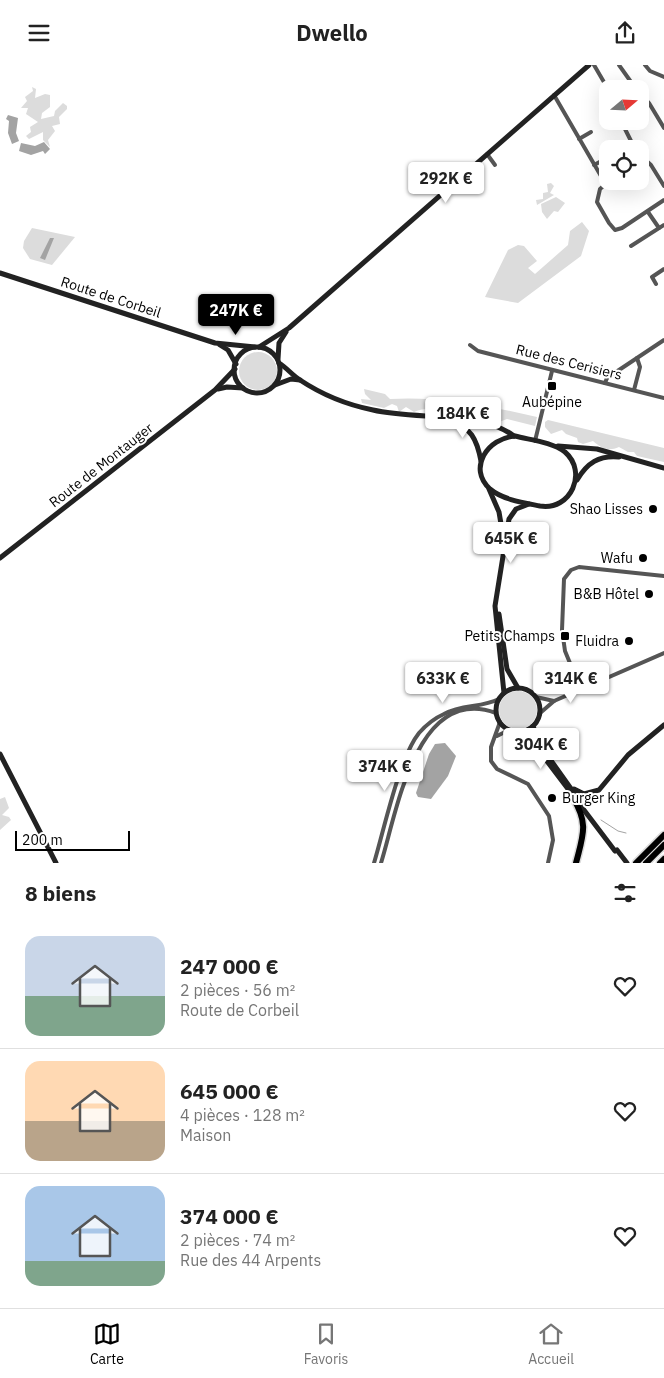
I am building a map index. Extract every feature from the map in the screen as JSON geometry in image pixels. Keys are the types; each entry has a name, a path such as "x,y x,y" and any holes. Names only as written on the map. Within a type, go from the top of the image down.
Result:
{"highway":[{"path":"573,798 581,811 585,824 576,863"},
{"path":"636,863 664,835"},
{"path":"646,863 664,845"},
{"path":"660,863 664,859"}],"main road":[{"path":"243,388 236,377 235,366 243,353 289,328 589,65"},
{"name":"Route de Corbeil","path":"0,273 215,343 228,350 235,366"},
{"path":"274,385 279,377 279,343 289,328"},
{"name":"Route de Corbeil","path":"215,343 257,347"},
{"path":"257,347 268,350 300,380 345,402 395,415 485,423 502,428 515,436 556,447 592,448 664,468"},
{"name":"Route de Montauger","path":"0,558 215,390 235,366"},
{"path":"215,390 227,387 243,388 257,393 292,379 300,380"},
{"path":"443,419 464,426 473,434 478,444 482,477 499,512 504,541"},
{"path":"481,461 486,450 493,443 503,437 515,436"},
{"path":"556,447 572,460 576,469 575,482"},
{"path":"488,487 502,496 531,504 548,506 560,502 570,493 585,467 596,459 607,456 622,456"},
{"path":"504,693 496,628 496,606 504,541 511,515 520,507 531,504"},
{"path":"498,584 503,648 511,679 518,688 531,692 536,697 539,714 532,726 520,731"},
{"path":"518,688 504,693 498,699 496,713 500,723 509,729 520,731 534,744 573,798 625,862"},
{"path":"569,785 584,794 599,790 628,755 664,725"},
{"path":"532,726 540,745 616,851"},
{"path":"0,754 56,863"}],"street":[{"path":"594,65 603,80"},
{"path":"619,65 630,80"},
{"path":"644,65 650,71 664,77"},
{"path":"554,95 599,171"},
{"path":"649,103 664,128"},
{"path":"579,139 591,132"},
{"path":"487,154 496,165"},
{"path":"594,165 599,162"},
{"path":"649,163 664,186"},
{"path":"600,190 597,202 612,228 616,230 648,212 664,200"},
{"path":"648,212 659,228"},
{"path":"631,246 664,225"},
{"path":"656,284 652,277 664,269"},
{"path":"605,383 607,378 664,340"},
{"name":"Rue des Cerisiers","path":"470,345 478,351 664,398"},
{"path":"634,390 640,367 636,358"},
{"path":"535,441 552,371"},
{"path":"581,689 563,641 563,582 567,573 580,567 664,576"},
{"path":"539,714 554,701 664,653"},
{"path":"536,697 554,701"},
{"path":"374,863 408,751 420,732 451,710 463,706 487,704 498,699"},
{"path":"381,863 411,762 425,737 444,720 466,710 483,709 496,713"},
{"path":"500,723 490,750 493,765 499,771 528,784 549,816 553,840 546,863"},
{"path":"496,736 509,729"}],"shaded area":[{"path":"32,87 36,89 35,98 45,94 50,95 50,107 42,113 41,119 54,116 55,111 63,103 67,106 67,109 59,117 60,124 52,126 55,131 48,140 50,147 43,140 43,132 29,139 26,136 31,132 30,127 38,122 26,114 28,108 21,108 27,101 25,97 33,91"},
{"path":"8,115 18,118 16,133 19,141 12,144 8,133 9,121 6,119"},
{"path":"44,142 50,149 45,154 43,151 31,155 19,151 21,143 35,146"},
{"path":"551,183 554,186 550,193 554,195 537,205 536,200 543,199 543,193 548,192 547,184"},
{"path":"556,197 565,203 558,212 554,211 547,219 542,212 541,204"},
{"path":"582,222 589,231 581,256 518,303 485,297 508,250 518,245 524,246 537,261 528,268 535,274 568,245 570,231"},
{"path":"32,228 75,237 52,265 30,259 23,248 24,241"},
{"path":"50,238 54,238 45,260 40,258"},
{"path":"258,352 272,357 277,371 272,385 258,390 244,385 239,371 244,357"},
{"path":"364,389 385,394 390,399 445,400 537,417 535,426 507,419 499,422 475,418 474,413 435,409 414,412 406,407 399,412 397,406 392,404 384,408 362,403 361,399 371,400 365,394"},
{"path":"548,420 664,448 664,462 637,456 634,452 628,452 619,447 605,449 593,441 583,444 578,442 577,438 566,434 562,430 551,434 545,427 545,422"},
{"path":"518,691 531,697 537,710 531,723 518,729 505,723 499,710 505,697"},
{"path":"445,743 456,756 448,776 431,799 418,797 416,793 429,754 435,744"},
{"path":"5,797 9,808 2,815 9,817 11,820 0,830 0,799"}],"waterway":[{"path":"601,820 618,831 626,833"}],"place":[{"name":"Aubépine","path":"552,386"},
{"name":"Shao Lisses","path":"653,509"},
{"name":"Wafu","path":"643,558"},
{"name":"B&B Hôtel","path":"649,594"},
{"name":"Petits Champs","path":"565,636"},
{"name":"Fluidra","path":"629,641"},
{"name":"Burger King","path":"552,798"}]}
